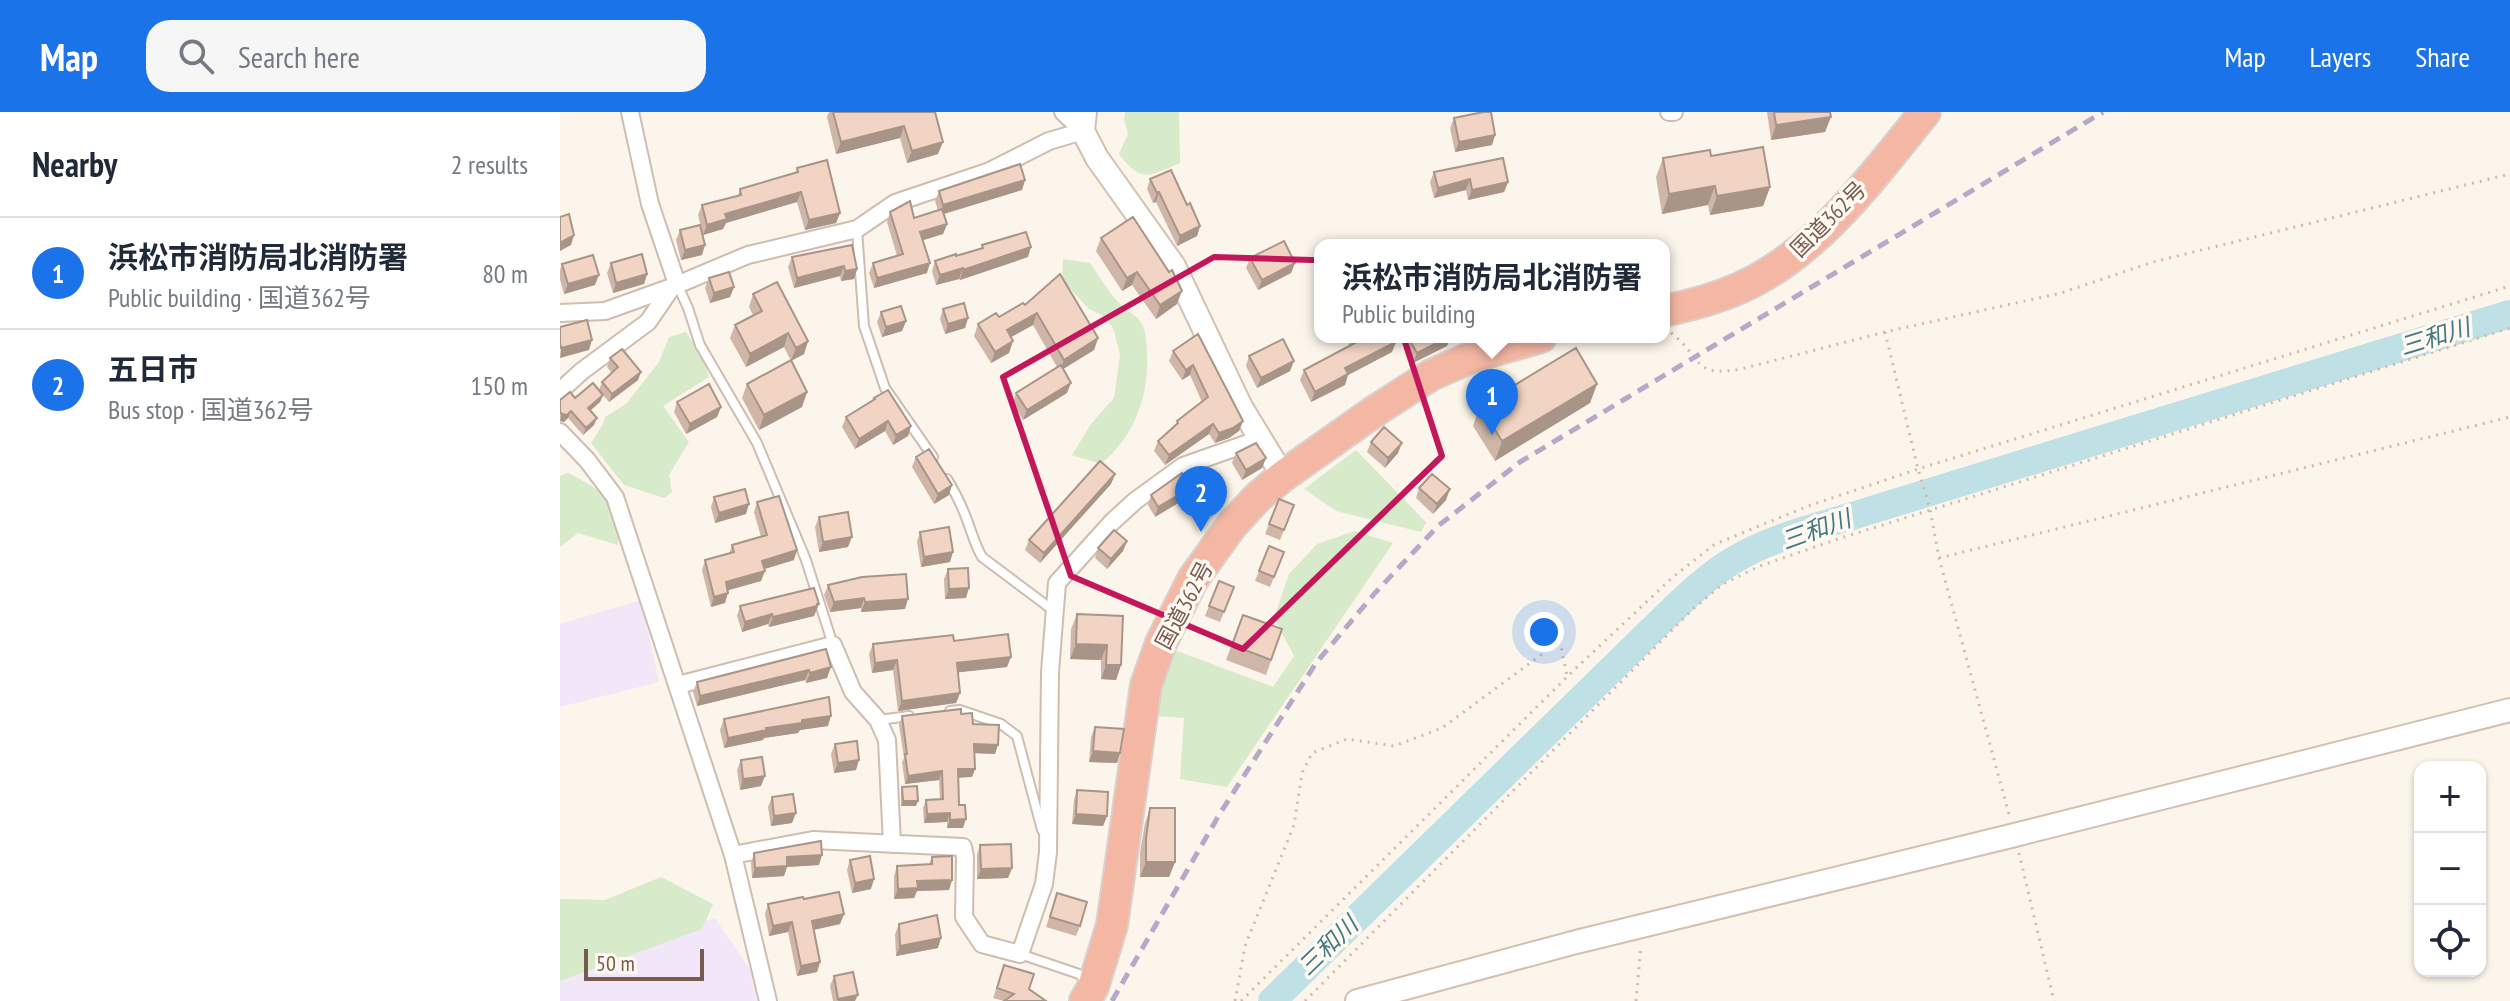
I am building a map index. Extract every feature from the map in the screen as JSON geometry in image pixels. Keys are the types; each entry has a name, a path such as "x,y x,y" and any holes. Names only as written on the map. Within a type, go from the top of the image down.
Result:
{"highway":[{"name":"国道362号","path":"1670,309 1740,288 1784,262 1824,229 1925,112"},
{"name":"国道362号","path":"1095,996 1112,925 1146,685 1161,643 1193,579 1232,525 1283,476 1431,375 1472,357 1520,343"}],"street":[{"path":"630,112 650,204 674,286"},
{"path":"1063,112 1084,122 1097,158 1174,266 1241,407 1283,476"},
{"path":"560,313 605,311 748,255 857,229 895,203 990,171 1084,122"},
{"path":"560,391 648,322 674,286"},
{"path":"560,432 587,460 615,497 733,855 768,1001"},
{"path":"733,855 813,840 963,847 964,917 982,944 1020,954 1044,884 1048,852 1050,672 1057,583 1112,522 1183,466 1260,439"},
{"path":"678,685 833,645 853,692 878,720 887,740 892,844"},
{"path":"1357,1001 1642,926 2510,710"}],"lane":[{"path":"857,229 864,326 885,388 954,490 982,557 1054,611"},
{"path":"674,286 688,308 700,345 763,457 806,560 833,645"},
{"path":"946,712 960,710 1001,724 1017,736 1048,852"},
{"path":"878,720 918,715"},
{"path":"1020,954 1079,974 1095,996"}],"path":[{"path":"1670,334 1708,371 1727,372 1885,332 2061,293 2153,262 2510,174"},
{"path":"1241,1001 1568,677 1673,577 1715,544 1811,505 2510,286"},
{"path":"1305,1001 1694,608 1723,584 1760,566 1930,507 2510,328"},
{"path":"1885,332 1930,507 1939,558 2015,835 2054,1001"},
{"path":"1939,558 2510,417"},
{"path":"1235,1001 1245,946 1294,825 1302,773 1312,753 1347,739 1394,746 1442,728 1560,641 1568,677"},
{"path":"1636,1001 1642,926"}],"highlighted area":[{"path":"1214,257 1379,262 1442,456 1243,649 1071,576 1003,377"}],"shaded area":[{"path":"641,600 659,682 560,707 560,624"},
{"path":"715,918 749,968 757,1001 560,1001 560,957"}],"green space":[{"path":"1125,112 1179,112 1180,163 1146,175 1133,170 1119,154 1128,134"},
{"path":"1063,259 1090,263 1115,298 1140,321 1145,334 1147,370 1142,401 1131,429 1101,464 1072,455 1091,424 1114,398 1120,355 1114,330 1106,317 1089,309 1062,280"},
{"path":"686,332 704,359 709,377 663,406 689,442 669,475 672,492 664,498 624,485 591,443 605,417 626,404 659,362 669,337"},
{"path":"1356,450 1426,522 1421,532 1336,511 1304,489"},
{"path":"568,473 608,500 617,518 618,545 578,533 560,547 560,476"},
{"path":"1355,531 1393,543 1227,787 1180,779 1184,718 1155,716 1172,649 1273,687 1294,656 1274,618 1289,574 1317,544"},
{"path":"661,877 713,904 702,929 560,981 560,899 605,900"}],"building":[{"path":"833,112 935,112 943,142 912,151 904,126 841,142"},
{"path":"1491,112 1495,135 1459,142 1454,118"},
{"path":"1774,112 1830,112 1831,117 1776,125"},
{"path":"1763,147 1770,187 1717,196 1715,186 1669,194 1663,158 1710,150 1711,156"},
{"path":"1503,158 1508,182 1472,190 1470,179 1438,188 1434,172"},
{"path":"827,160 840,213 809,220 801,192 725,214 727,219 707,225 702,205 741,195 740,189"},
{"path":"1020,164 1025,180 943,205 939,191"},
{"path":"1171,170 1200,226 1180,236 1150,179"},
{"path":"910,201 914,218 942,209 947,224 920,232 930,263 877,278 873,263 903,254 890,212"},
{"path":"569,214 574,235 560,243 560,217"},
{"path":"1133,217 1169,272 1172,270 1182,291 1160,305 1137,272 1127,278 1101,238"},
{"path":"700,225 705,245 685,250 680,230"},
{"path":"1026,232 1031,247 940,275 935,261"},
{"path":"1284,241 1295,263 1262,280 1250,258"},
{"path":"852,245 857,269 845,271 844,266 797,278 792,257"},
{"path":"642,254 647,274 616,283 611,263"},
{"path":"593,255 599,275 568,284 562,264"},
{"path":"729,272 734,287 714,293 709,278"},
{"path":"1060,274 1098,338 1064,360 1037,313 1007,330 1013,341 995,352 978,324 996,313 999,317 1023,303 1025,305"},
{"path":"777,282 808,341 796,348 788,333 750,354 735,325 762,311 753,294"},
{"path":"964,303 968,318 948,324 943,309"},
{"path":"901,306 906,321 886,327 881,312"},
{"path":"587,320 592,340 561,348 560,327"},
{"path":"1198,334 1243,421 1219,433 1213,424 1169,455 1158,441 1177,421 1208,397 1193,365 1186,370 1173,351"},
{"path":"1283,339 1294,361 1261,378 1249,356"},
{"path":"1355,343 1394,343 1345,368 1348,374 1315,392 1304,370"},
{"path":"1411,343 1437,343 1417,353"},
{"path":"1576,348 1597,384 1502,441 1480,406"},
{"path":"622,349 641,372 612,394 602,382 618,367 610,358"},
{"path":"791,360 807,392 764,415 747,384"},
{"path":"1061,365 1071,383 1027,410 1016,393"},
{"path":"593,383 603,395 588,408 597,418 586,428 571,411 567,415 560,412 560,400 570,392 575,398"},
{"path":"709,384 721,407 690,424 677,402"},
{"path":"888,390 911,426 896,435 888,421 859,439 846,417"},
{"path":"1384,427 1402,443 1388,458 1371,442"},
{"path":"1256,443 1266,458 1246,470 1236,453"},
{"path":"929,449 952,485 938,494 916,457"},
{"path":"1100,461 1115,474 1044,553 1029,540"},
{"path":"1182,473 1192,487 1158,507 1151,495"},
{"path":"1432,474 1450,489 1437,504 1419,488"},
{"path":"745,489 749,504 719,513 714,497"},
{"path":"779,496 797,550 762,561 765,571 726,582 728,593 714,597 705,560 734,552 732,545 767,535 757,502"},
{"path":"1279,499 1294,505 1284,530 1269,524"},
{"path":"848,512 852,537 823,542 819,517"},
{"path":"949,527 953,552 924,557 920,532"},
{"path":"1114,530 1127,541 1111,559 1098,548"},
{"path":"1269,546 1284,552 1274,577 1259,571"},
{"path":"968,568 969,588 949,589 948,569"},
{"path":"906,574 908,599 865,602 864,598 834,602 828,585 862,577"},
{"path":"1219,581 1234,587 1224,612 1209,606"},
{"path":"814,588 817,606 745,622 740,606"},
{"path":"1077,614 1123,616 1121,665 1106,665 1107,645 1076,644"},
{"path":"1243,615 1282,629 1271,660 1232,645"},
{"path":"1008,634 1011,657 957,663 960,693 902,701 897,660 875,663 873,644 953,635 954,641"},
{"path":"826,649 831,667 700,696 697,682"},
{"path":"829,697 831,716 728,738 724,719"},
{"path":"961,709 961,714 972,713 973,724 999,725 998,745 974,744 975,769 958,769 959,805 965,805 966,819 950,820 950,813 927,814 926,800 943,799 942,771 908,776 902,716"},
{"path":"1095,727 1124,729 1120,753 1093,751"},
{"path":"857,741 859,760 838,763 835,744"},
{"path":"762,757 765,776 743,779 741,760"},
{"path":"917,786 918,801 903,801 902,787"},
{"path":"1077,790 1108,792 1107,816 1076,814"},
{"path":"793,794 796,813 774,816 772,797"},
{"path":"1150,808 1175,808 1175,862 1146,862"},
{"path":"821,841 822,855 787,857 787,866 755,868 754,853"},
{"path":"1011,844 1012,868 981,869 980,845"},
{"path":"870,856 874,879 855,883 850,860"},
{"path":"952,856 952,880 917,881 918,888 898,889 897,866 932,864 932,857"},
{"path":"839,892 844,914 812,921 820,962 801,966 792,922 773,926 768,904"},
{"path":"1057,893 1087,902 1080,926 1050,917"},
{"path":"937,915 941,938 900,946 899,924"},
{"path":"1004,965 1034,974 1029,989 1046,1001 1004,1001 1014,994 997,988"},
{"path":"853,972 858,995 838,999 834,976"}],"waterway":[{"name":"三和川","path":"1272,1001 1679,604 1734,560 1798,532 2510,314"}],"railway":[{"path":"1112,1001 1219,815 1316,663 1375,593 1438,526 1520,462 2103,112"}],"place":[{"name":"浜松市消防局北消防署","path":"1492,435"},
{"name":"五日市","path":"1201,532"}]}
